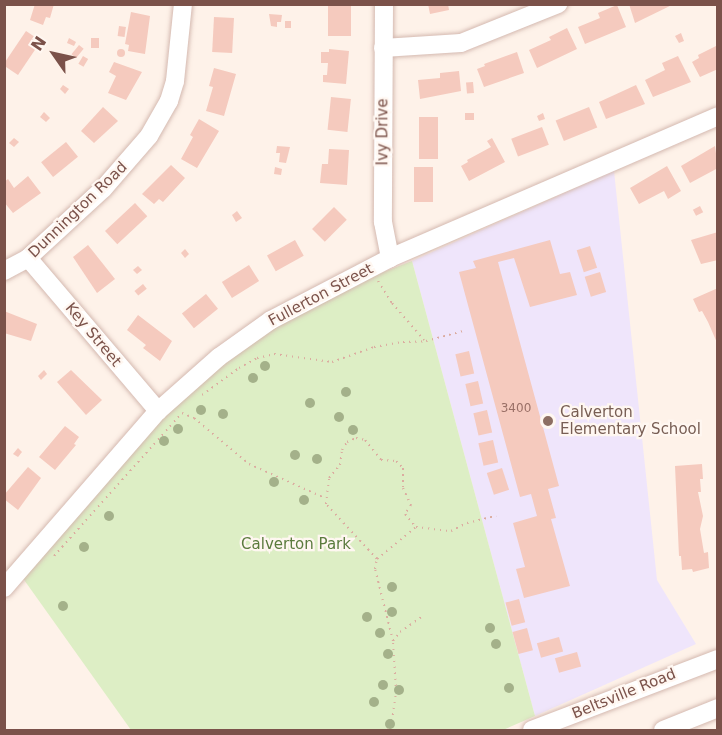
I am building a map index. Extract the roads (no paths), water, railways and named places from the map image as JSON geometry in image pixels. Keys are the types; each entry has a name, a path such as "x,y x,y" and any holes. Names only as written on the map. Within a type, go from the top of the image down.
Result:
{"street":[{"name":"Dunnington Road","path":"4,271 28,258 103,189 150,136 169,101 175,81 183,4"},
{"name":"Ivy Drive","path":"384,4 383,222 390,258"},
{"path":"383,48 461,43 558,4"},
{"name":"Fullerton Street","path":"4,588 158,411 219,357 271,320 390,258 717,116"},
{"name":"Key Street","path":"28,258 158,411"},
{"name":"Beltsville Road","path":"534,730 717,659"},
{"path":"663,730 717,708"}],"place":[{"name":"Calverton Elementary School","path":"548,421"}],"park label":[{"name":"Calverton Park","path":"296,545"}]}
